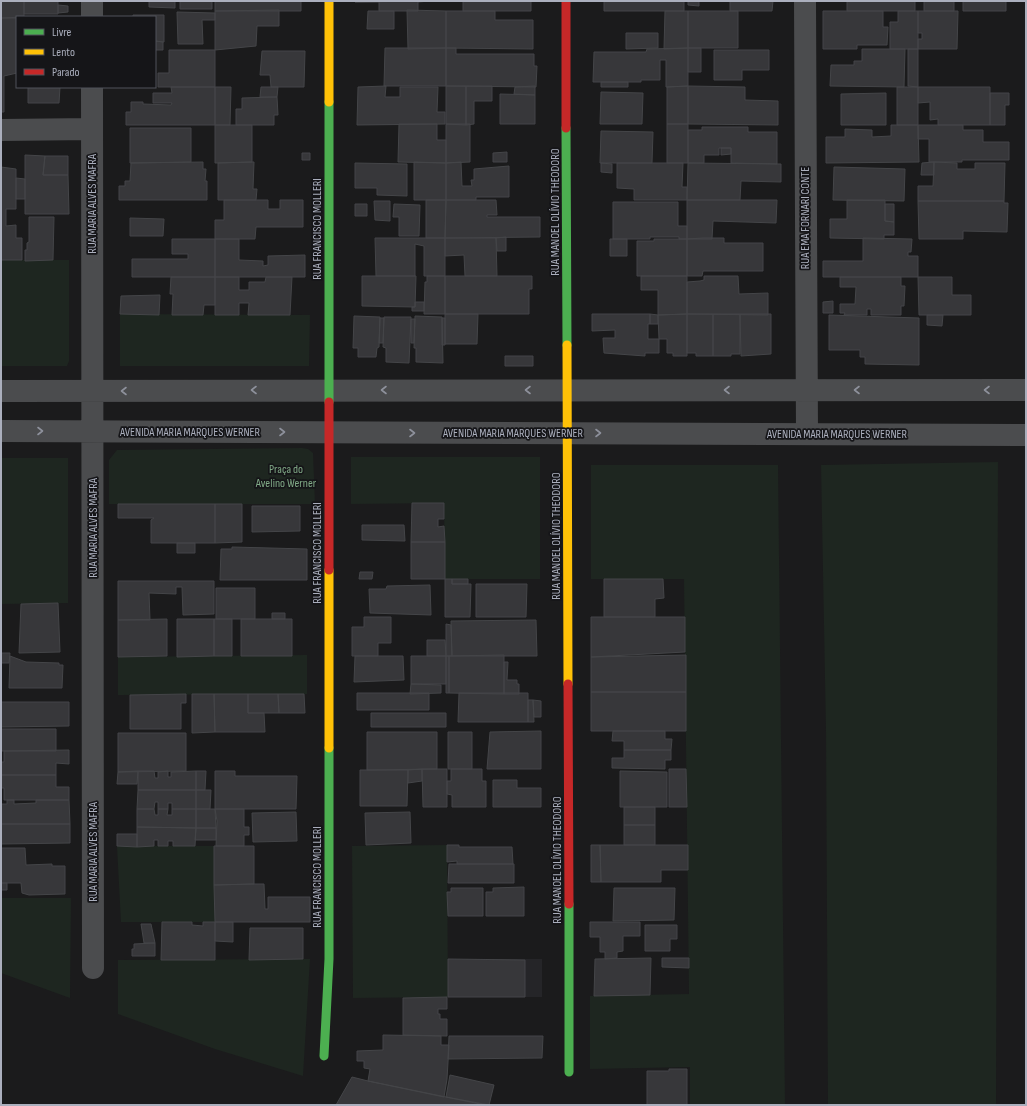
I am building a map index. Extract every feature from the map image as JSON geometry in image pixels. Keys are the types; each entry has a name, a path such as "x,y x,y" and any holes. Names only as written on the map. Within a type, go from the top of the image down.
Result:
{"street":[{"path":"92,1 92,16"},
{"name":"RUA FRANCISCO MOLLERI","path":"324,1056 330,959 329,1"},
{"name":"RUA MANOEL OLÍVIO THEODORO","path":"566,1 569,1072"},
{"name":"RUA EMA FORNARI CONTE","path":"805,1 807,434"},
{"name":"RUA MARIA ALVES MAFRA","path":"92,88 92,391 94,431 93,968"},
{"path":"1,130 92,129"},
{"path":"1,391 1026,390"},
{"name":"AVENIDA MARIA MARQUES WERNER","path":"1,431 1026,435"}],"shaded area":[{"path":"448,959 542,959 542,997 448,997"}],"green space":[{"path":"1,260 69,260 69,361 67,366 1,366"},
{"path":"120,314 310,315 309,366 120,366"},
{"name":"Praça do Avelino Werner","path":"308,449 313,453 315,504 109,504 109,460 117,450"},
{"path":"351,457 540,457 540,579 445,579 444,503 351,504"},
{"path":"1,458 68,458 68,603 1,604"},
{"path":"998,462 996,1105 828,1105 826,731 821,465"},
{"path":"591,465 778,465 785,1105 690,1105 690,1067 590,1069 590,996 689,994 684,579 591,579"},
{"path":"307,655 307,694 118,695 118,657"},
{"path":"447,845 448,997 353,998 352,846"},
{"path":"117,846 214,846 215,922 121,922"},
{"path":"1,898 71,898 70,998 1,973"},
{"path":"310,959 303,1076 215,1049 118,1014 118,960"}],"building":[{"path":"1,1 24,1 24,16 1,18"},
{"path":"24,1 58,1 58,14 24,14"},
{"path":"149,1 175,1 175,8 149,7"},
{"path":"180,1 212,1 212,9 180,9"},
{"path":"215,1 301,1 301,11 215,11"},
{"path":"430,1 418,2 418,11 379,11 379,2 355,2"},
{"path":"463,1 531,1 531,11 463,11"},
{"path":"604,1 684,1 684,11 604,11"},
{"path":"688,1 699,1 699,6 688,5"},
{"path":"730,1 773,1 772,11 730,11"},
{"path":"847,1 915,1 915,11 847,11"},
{"path":"924,1 954,1 954,11 924,11"},
{"path":"963,1 1006,1 1006,11 963,11"},
{"path":"58,5 68,6 68,12 58,13"},
{"path":"279,10 279,26 257,26 256,46 215,50 215,11"},
{"path":"407,10 446,11 446,48 408,49"},
{"path":"368,11 394,11 394,29 367,29"},
{"path":"446,11 495,11 495,20 533,20 533,49 446,48"},
{"path":"665,11 688,11 688,48 664,49"},
{"path":"688,11 738,11 738,48 688,48"},
{"path":"823,11 883,11 883,27 888,27 887,45 857,45 857,49 823,49"},
{"path":"898,11 918,11 918,49 890,49 890,22 898,22"},
{"path":"918,11 958,11 957,49 918,49 918,39 922,39 922,33 918,33"},
{"path":"177,12 215,13 215,20 202,20 203,44 178,44"},
{"path":"164,15 164,42 156,41 156,16 133,16"},
{"path":"1,18 16,18 16,73 4,76 4,112 1,112"},
{"path":"626,33 658,33 658,48 626,49"},
{"path":"156,41 163,42 163,50 156,50"},
{"path":"385,48 446,48 446,86 384,86"},
{"path":"446,48 456,48 456,54 534,54 534,66 537,66 536,87 446,86"},
{"path":"688,48 688,86 666,87 666,60 660,60 660,80 641,80 641,82 593,82 594,52 646,52 647,49"},
{"path":"688,48 701,48 701,72 688,72"},
{"path":"862,49 905,49 904,87 830,86 831,65 854,65 854,61 862,61"},
{"path":"908,49 918,49 918,87 908,86"},
{"path":"169,50 215,50 215,87 158,87 158,73 169,73"},
{"path":"714,50 769,50 769,70 742,70 742,80 714,80"},
{"path":"262,51 305,51 304,87 271,87 270,75 260,75"},
{"path":"601,82 628,82 628,87 601,87"},
{"path":"386,86 385,97 400,97 400,87 438,87 437,112 445,112 445,124 357,125 358,87"},
{"path":"446,86 466,86 466,125 446,124"},
{"path":"466,86 492,86 492,101 474,101 474,124 466,125"},
{"path":"535,86 535,95 514,94 515,87"},
{"path":"688,86 745,87 745,100 778,101 778,125 688,124"},
{"path":"688,86 688,124 667,124 667,87"},
{"path":"171,87 215,87 215,125 126,125 126,112 131,112 131,102 171,105 172,103 153,103 153,93 172,93"},
{"path":"215,87 231,87 230,125 215,125"},
{"path":"261,87 278,87 277,97 260,97"},
{"path":"897,87 918,87 918,125 897,125"},
{"path":"918,87 990,87 990,125 938,125 938,119 930,120 930,102 918,103"},
{"path":"28,88 60,88 59,103 28,103"},
{"path":"601,92 643,93 642,124 600,124"},
{"path":"886,93 886,125 841,125 841,94"},
{"path":"990,93 1009,93 1009,105 1005,105 1005,125 990,125"},
{"path":"500,94 535,95 535,124 500,124"},
{"path":"277,97 278,115 274,115 274,125 236,125 236,109 242,109 242,98"},
{"path":"399,124 437,124 437,140 446,140 446,163 398,162"},
{"path":"446,124 470,124 470,162 446,163"},
{"path":"667,124 688,124 688,163 667,163"},
{"path":"215,125 252,125 252,162 215,163"},
{"path":"891,125 918,125 919,162 826,163 826,137 845,137 845,129 872,130 872,137 891,136"},
{"path":"918,125 963,125 963,130 983,130 983,142 1009,142 1009,160 929,162 929,139 918,139"},
{"path":"702,127 748,127 748,132 777,132 777,164 731,163 731,148 719,148 719,155 704,155 704,163 688,163 688,130 702,130"},
{"path":"130,128 191,128 191,162 130,163"},
{"path":"601,131 653,132 652,163 600,163"},
{"path":"721,148 731,148 731,154 721,155"},
{"path":"507,152 507,162 493,162 493,153"},
{"path":"302,153 310,153 310,160 302,160"},
{"path":"25,155 45,156 43,175 68,175 69,214 25,214"},
{"path":"45,156 68,156 68,175 43,175"},
{"path":"203,162 203,169 206,169 205,181 207,181 207,200 119,200 119,186 125,186 125,181 130,181 131,163"},
{"path":"254,162 253,189 257,189 256,200 218,200 218,163"},
{"path":"414,162 446,163 446,200 414,200"},
{"path":"461,162 462,186 472,186 471,180 474,180 474,169 509,166 509,197 476,197 476,200 446,200 446,163"},
{"path":"934,162 934,175 921,175 922,163"},
{"path":"934,162 957,163 957,169 975,169 975,163 1005,163 1004,201 918,201 918,186 933,186"},
{"path":"355,163 407,164 407,196 377,195 377,188 355,188"},
{"path":"601,163 612,164 612,173 601,172"},
{"path":"617,163 683,163 682,187 687,187 687,200 634,200 634,189 617,188"},
{"path":"688,163 781,164 781,182 741,181 740,200 687,200"},
{"path":"1,167 16,169 16,209 6,209 6,226 16,225 16,238 22,238 22,260 1,260"},
{"path":"834,167 905,169 904,201 833,200"},
{"path":"16,178 25,179 25,199 16,199"},
{"path":"224,200 268,200 268,209 280,209 280,200 303,200 303,227 256,227 255,239 215,239 215,220 224,220"},
{"path":"426,200 446,200 445,238 426,238"},
{"path":"446,200 496,200 497,215 487,215 487,217 540,217 540,237 445,238"},
{"path":"687,200 777,200 776,223 713,221 712,239 687,239"},
{"path":"847,200 885,200 885,221 894,222 894,235 884,235 884,239 830,238 830,219 847,219"},
{"path":"374,201 390,201 390,221 375,220"},
{"path":"918,201 1004,201 1004,203 1008,203 1007,232 963,231 963,239 919,239"},
{"path":"613,202 678,202 678,226 687,226 687,239 679,239 679,237 650,237 650,239 613,239"},
{"path":"355,204 367,204 367,216 355,216"},
{"path":"394,204 420,205 419,236 399,236 399,217 393,217"},
{"path":"885,204 894,204 894,222 885,221"},
{"path":"29,217 54,217 53,260 25,261 25,250 27,250 27,243 29,242"},
{"path":"130,218 164,219 163,236 130,236"},
{"path":"506,237 506,251 497,251 496,238"},
{"path":"375,238 445,238 445,276 424,276 424,246 415,244 415,276 376,276"},
{"path":"445,238 496,238 497,276 465,276 464,255 445,256"},
{"path":"724,238 724,243 763,243 763,271 703,271 702,276 687,276 687,239"},
{"path":"863,238 912,239 911,252 908,252 908,256 918,256 918,277 823,277 823,261 863,261"},
{"path":"172,239 215,239 215,277 132,277 132,259 188,259 188,254 172,254"},
{"path":"215,239 239,239 239,260 263,261 263,266 268,265 268,256 305,255 305,277 215,277"},
{"path":"610,239 627,239 627,256 610,256"},
{"path":"654,239 687,239 687,276 637,276 637,241 654,241"},
{"path":"362,276 416,276 415,307 362,306"},
{"path":"427,276 445,276 445,314 424,314 425,282 427,282"},
{"path":"445,276 532,276 532,289 529,289 529,314 445,314"},
{"path":"641,276 687,276 687,314 658,315 658,290 641,290"},
{"path":"704,276 738,276 739,294 768,293 768,315 687,314 687,282 704,280"},
{"path":"171,277 215,277 215,305 204,305 203,315 172,315 173,294 170,294"},
{"path":"215,277 239,277 239,290 249,290 249,282 265,282 266,277 292,277 290,315 248,315 249,303 239,303 239,315 215,315"},
{"path":"840,277 901,277 901,286 905,286 904,306 901,306 901,315 871,315 871,309 867,309 867,315 844,315 845,313 840,313 840,304 855,304 856,287 840,287"},
{"path":"918,277 952,277 952,295 971,295 971,315 919,315"},
{"path":"160,295 159,315 120,314 121,296"},
{"path":"833,301 833,313 823,313 823,302"},
{"path":"415,302 424,302 424,311 412,311 412,307 415,307"},
{"path":"445,314 478,314 477,344 445,344"},
{"path":"592,314 650,314 648,339 659,339 659,353 645,353 645,356 604,353 603,338 615,338 615,330 592,331"},
{"path":"650,314 658,315 658,324 650,324"},
{"path":"687,314 713,314 713,356 696,356 696,353 687,353"},
{"path":"687,314 687,356 673,356 673,353 667,353 667,339 659,339 658,315"},
{"path":"713,314 740,314 740,354 731,354 731,356 713,356"},
{"path":"740,314 771,314 771,354 741,356"},
{"path":"829,315 919,318 919,365 865,364 865,357 860,357 860,350 829,350"},
{"path":"927,315 943,315 942,326 927,325"},
{"path":"354,316 380,317 379,347 377,348 376,357 358,357 358,348 353,348"},
{"path":"415,316 442,317 443,363 416,362 416,348 414,348"},
{"path":"384,317 411,317 409,363 386,362 386,348 383,347"},
{"path":"380,318 384,318 383,343 379,343"},
{"path":"442,318 445,318 445,345 442,345"},
{"path":"411,319 415,319 414,343 411,343"},
{"path":"505,356 533,356 533,366 505,366"},
{"path":"412,503 444,503 444,519 438,519 438,527 444,526 445,542 411,542"},
{"path":"118,504 215,504 215,543 151,543 151,520 154,518 118,518"},
{"path":"215,504 242,504 242,542 215,543"},
{"path":"252,506 300,506 300,531 252,532"},
{"path":"362,525 404,525 405,541 362,540"},
{"path":"411,542 445,542 445,579 411,579"},
{"path":"177,543 195,543 195,553 177,553"},
{"path":"232,547 307,549 307,580 220,580 221,549 232,549"},
{"path":"360,572 373,572 372,579 359,579"},
{"path":"445,579 452,579 452,584 471,584 470,617 445,617"},
{"path":"452,579 468,579 468,584 452,584"},
{"path":"604,579 663,579 664,598 655,599 655,617 604,617"},
{"path":"118,581 214,581 214,614 183,615 182,587 176,587 176,594 149,593 150,620 118,620"},
{"path":"476,584 527,584 526,617 476,617"},
{"path":"430,585 431,615 370,613 369,589 386,589 387,586"},
{"path":"216,588 255,588 255,619 216,619"},
{"path":"58,603 60,652 19,653 21,604"},
{"path":"272,613 285,613 285,619 272,619"},
{"path":"364,617 391,617 391,643 378,643 378,656 352,656 352,627 364,627"},
{"path":"591,617 685,617 685,652 591,657"},
{"path":"167,619 167,656 118,657 118,620"},
{"path":"177,619 214,619 214,656 177,657"},
{"path":"214,619 232,619 232,656 214,656"},
{"path":"241,619 292,619 292,656 241,656"},
{"path":"536,620 537,656 452,656 451,621"},
{"path":"446,624 451,625 452,656 446,656"},
{"path":"427,640 445,640 446,656 427,656"},
{"path":"1,653 10,653 9,663 1,663"},
{"path":"504,655 504,694 449,693 449,656"},
{"path":"686,655 686,692 591,692 591,657"},
{"path":"10,656 26,662 59,663 59,665 63,665 62,688 9,688"},
{"path":"355,656 403,656 404,680 354,682"},
{"path":"411,656 446,656 446,684 411,684"},
{"path":"446,656 449,656 449,693 446,693"},
{"path":"504,662 508,662 507,680 517,680 517,684 519,684 519,694 504,694"},
{"path":"411,684 441,685 441,693 410,694"},
{"path":"591,692 686,692 686,731 591,731"},
{"path":"357,693 429,693 429,710 357,710"},
{"path":"459,693 528,693 528,722 458,722"},
{"path":"186,694 186,703 181,703 181,729 130,729 130,695"},
{"path":"192,694 214,694 215,732 192,733"},
{"path":"214,694 248,694 248,713 264,713 265,732 215,732"},
{"path":"248,694 278,694 279,713 248,713"},
{"path":"278,694 304,694 305,713 279,713"},
{"path":"528,700 533,700 534,722 528,722"},
{"path":"533,700 541,701 541,717 534,717"},
{"path":"1,702 69,702 69,726 1,727"},
{"path":"371,713 446,713 446,727 371,727"},
{"path":"1,729 56,729 56,751 1,751"},
{"path":"541,731 541,769 487,769 490,732"},
{"path":"613,731 665,731 665,739 672,739 671,750 624,750 624,741 612,741"},
{"path":"367,732 437,732 437,769 367,770"},
{"path":"448,732 472,732 472,769 448,769"},
{"path":"118,733 186,733 186,771 118,772"},
{"path":"69,750 69,764 56,763 56,775 1,775 1,762 4,762 4,751"},
{"path":"624,750 671,750 671,760 665,760 665,769 612,768 612,758 624,758"},
{"path":"422,769 447,769 447,807 423,807"},
{"path":"422,769 422,781 408,783 408,770"},
{"path":"451,769 482,769 482,781 486,781 486,807 452,807 452,795 447,794 447,781 451,781"},
{"path":"669,769 686,769 687,807 669,807"},
{"path":"360,770 408,770 407,806 360,806"},
{"path":"138,771 154,771 155,778 158,778 158,772 168,771 168,777 171,777 171,772 196,771 196,790 138,790"},
{"path":"138,771 137,784 117,784 118,772"},
{"path":"196,771 206,771 205,790 196,790"},
{"path":"215,771 235,771 235,776 297,776 296,809 215,809"},
{"path":"620,771 667,772 667,807 620,807"},
{"path":"1,775 56,775 56,787 69,787 69,800 4,800 4,788 1,788"},
{"path":"493,780 517,780 517,788 541,788 541,807 493,807"},
{"path":"138,790 196,790 196,809 172,809 172,803 168,803 168,809 158,809 158,802 155,802 154,809 137,809"},
{"path":"196,790 211,790 210,809 196,809"},
{"path":"7,800 14,800 14,804 36,803 36,800 69,800 70,824 1,824 1,804 7,804"},
{"path":"624,807 655,807 655,825 624,825"},
{"path":"137,809 154,809 155,815 158,815 158,809 168,809 167,815 172,815 172,809 196,809 196,828 137,827"},
{"path":"196,809 215,809 216,828 196,828"},
{"path":"215,809 244,809 244,827 249,827 249,835 244,835 244,846 216,846 217,821"},
{"path":"296,812 297,841 253,842 252,813"},
{"path":"410,812 411,843 366,845 365,813"},
{"path":"1,824 70,824 70,843 1,844"},
{"path":"624,825 655,825 655,845 624,845"},
{"path":"137,827 196,828 195,846 173,846 173,841 168,841 168,846 158,846 158,840 154,840 154,846 137,847"},
{"path":"196,828 216,828 216,840 195,840"},
{"path":"117,834 137,834 137,847 117,846"},
{"path":"447,845 459,845 459,847 512,847 513,864 457,864 457,861 447,862"},
{"path":"591,845 600,845 601,882 591,882"},
{"path":"600,845 688,845 688,870 661,870 661,882 601,882"},
{"path":"214,846 254,846 254,884 214,885"},
{"path":"1,848 25,848 26,865 52,864 52,866 65,866 65,894 29,895 22,893 21,883 1,883"},
{"path":"449,864 514,864 514,883 448,883"},
{"path":"1,883 7,883 7,890 1,890"},
{"path":"264,884 265,909 268,909 268,897 310,897 310,922 215,922 214,885"},
{"path":"524,887 524,916 486,916 486,892 493,892 493,888"},
{"path":"451,888 483,888 483,916 448,916 447,892 451,892"},
{"path":"614,888 675,888 674,920 613,921"},
{"path":"162,922 192,922 192,925 203,926 203,922 215,922 215,960 161,960"},
{"path":"215,922 233,922 233,942 215,941"},
{"path":"590,922 640,922 640,936 623,936 623,951 617,952 617,958 605,959 605,952 600,952 600,937 590,937"},
{"path":"141,924 151,924 155,943 144,943"},
{"path":"645,925 677,925 677,939 670,939 670,951 645,951"},
{"path":"250,928 303,928 303,959 249,960"},
{"path":"155,943 155,956 132,956 134,944"},
{"path":"651,958 650,995 594,996 595,959"},
{"path":"662,958 689,958 689,968 662,967"},
{"path":"448,959 525,960 525,997 448,997"},
{"path":"447,997 447,1009 438,1009 438,1014 440,1014 440,1019 447,1019 447,1036 403,1035 403,998"},
{"path":"383,1035 441,1036 441,1045 449,1045 447,1079 444,1097 368,1081 370,1069 364,1068 364,1061 357,1061 357,1051 383,1050"},
{"path":"449,1036 543,1036 542,1058 448,1059"},
{"path":"669,1069 687,1069 687,1105 647,1105 647,1071 669,1071"},
{"path":"450,1075 494,1085 489,1105 446,1097"},
{"path":"352,1077 368,1081 485,1105 336,1105"}],"traffic: fast":[{"path":"329,102 329,402"},
{"path":"566,128 567,345"},
{"path":"324,1056 329,959 329,748"},
{"path":"569,904 569,1072"}],"traffic: slow":[{"path":"329,1 329,102"},
{"path":"567,345 568,684"},
{"path":"329,570 329,748"}],"traffic: jam":[{"path":"566,1 566,128"},
{"path":"329,402 329,570"},
{"path":"568,684 569,904"}]}
